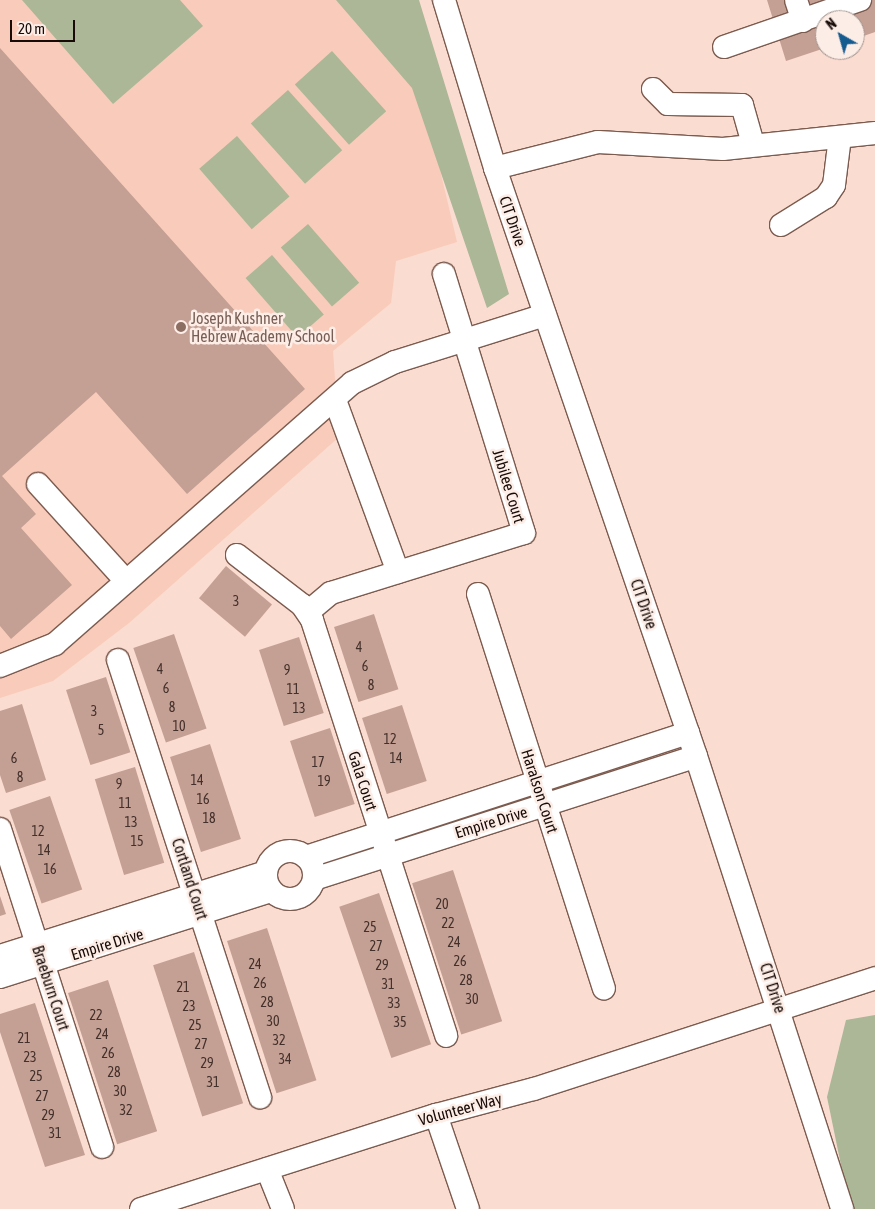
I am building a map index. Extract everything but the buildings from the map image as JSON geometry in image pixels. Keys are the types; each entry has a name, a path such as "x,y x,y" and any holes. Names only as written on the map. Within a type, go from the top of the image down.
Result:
{"street":[{"name":"CIT Drive","path":"444,0 495,168 696,756 779,1007 842,1209"},
{"path":"796,0 803,21"},
{"path":"724,47 860,0"},
{"path":"654,89 668,104 742,105 753,144"},
{"path":"495,168 598,142 722,149 753,144 840,138 875,133"},
{"path":"781,225 826,197 834,186 840,138"},
{"name":"Jubilee Court","path":"308,612 331,593 524,533 444,274"},
{"path":"0,666 55,644 335,400 370,372 545,315"},
{"path":"335,400 398,572"},
{"path":"38,484 126,581"},
{"path":"237,554 308,612"},
{"name":"Haralson Court","path":"478,594 604,988"},
{"name":"Gala Court","path":"308,612 446,1036"},
{"name":"Cortland Court","path":"118,660 260,1098"},
{"name":"Empire Drive","path":"0,977 40,954 269,881 271,860 284,852 306,857 688,733"},
{"name":"Empire Drive","path":"314,879 696,756"},
{"name":"Braeburn Court","path":"0,830 102,1147"},
{"path":"269,881 285,899 300,897 314,879 306,857"},
{"name":"Empire Drive","path":"0,956 40,954"},
{"name":"Volunteer Way","path":"140,1209 436,1115 534,1089 779,1007 875,978"},
{"path":"436,1115 468,1209"},
{"path":"268,1169 283,1209"}],"shaded area":[{"name":"Joseph Kushner Hebrew Academy School","path":"0,0 400,0 457,242 396,261 391,303 333,351 339,437 129,623 53,681 0,698"}],"green space":[{"path":"22,0 180,0 203,26 113,104"},
{"path":"336,0 419,0 509,294 487,308 412,88"},
{"path":"332,51 386,111 349,145 295,84"},
{"path":"288,90 342,150 305,184 251,123"},
{"path":"237,136 289,196 252,229 199,169"},
{"path":"308,224 359,283 332,306 281,248"},
{"path":"272,255 324,315 297,338 246,278"},
{"path":"875,1015 875,1209 850,1209 827,1097 846,1020"}],"place":[{"name":"Joseph Kushner Hebrew Academy School","path":"181,327"}]}
